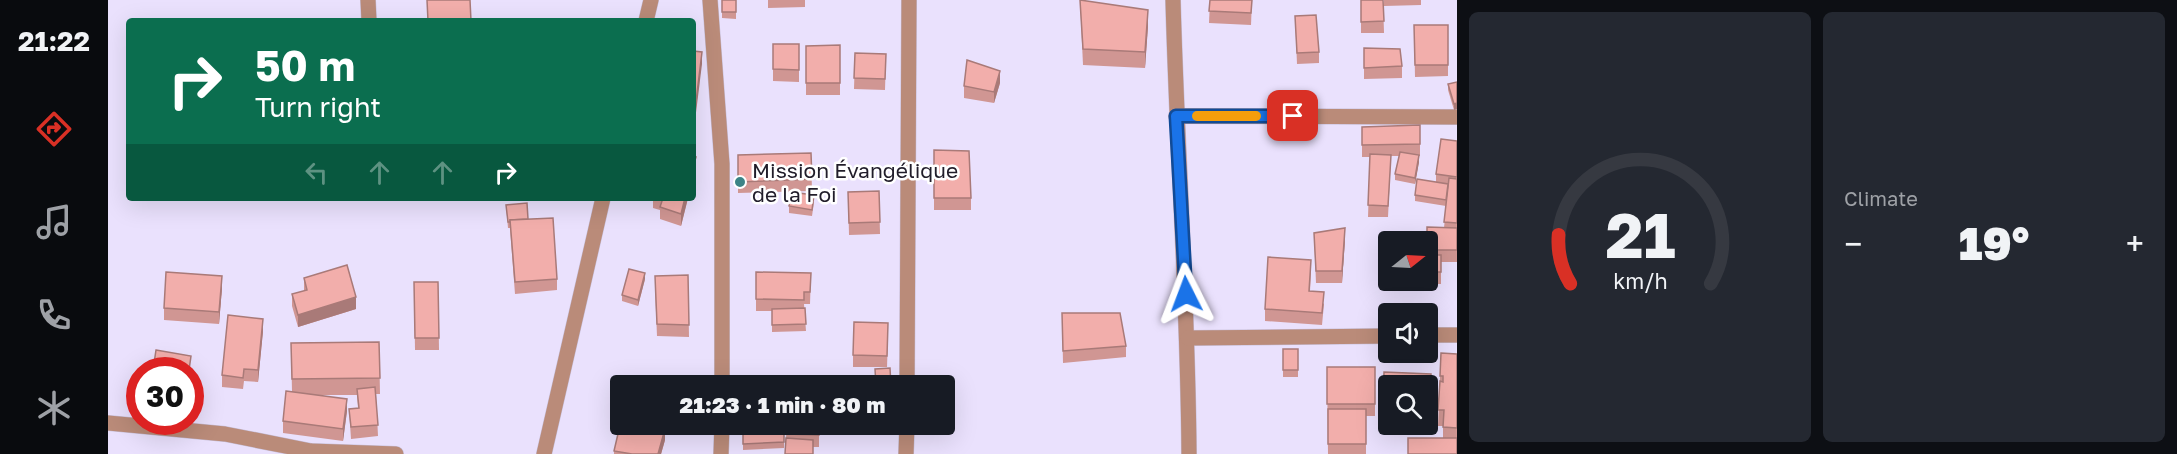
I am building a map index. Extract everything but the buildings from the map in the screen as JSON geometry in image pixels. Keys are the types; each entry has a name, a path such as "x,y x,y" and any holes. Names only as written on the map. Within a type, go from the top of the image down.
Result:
{"street":[{"path":"368,0 369,18"},
{"path":"647,18 651,0"},
{"path":"710,0 722,164 722,375"},
{"path":"907,375 909,0"},
{"path":"1173,0 1176,116 1188,338 1189,454"},
{"path":"1176,116 1457,117"},
{"path":"544,454 600,201"},
{"path":"1438,335 1457,335"},
{"path":"1188,338 1378,336"},
{"path":"108,423 225,434 311,451 396,454"},
{"path":"722,435 722,454"},
{"path":"906,454 907,435"}],"slow traffic":[{"path":"1197,116 1256,116"}],"place":[{"name":"Mission Évangélique de la Foi","path":"740,182"}],"route":[{"path":"1186,294 1176,116 1293,116"}]}
